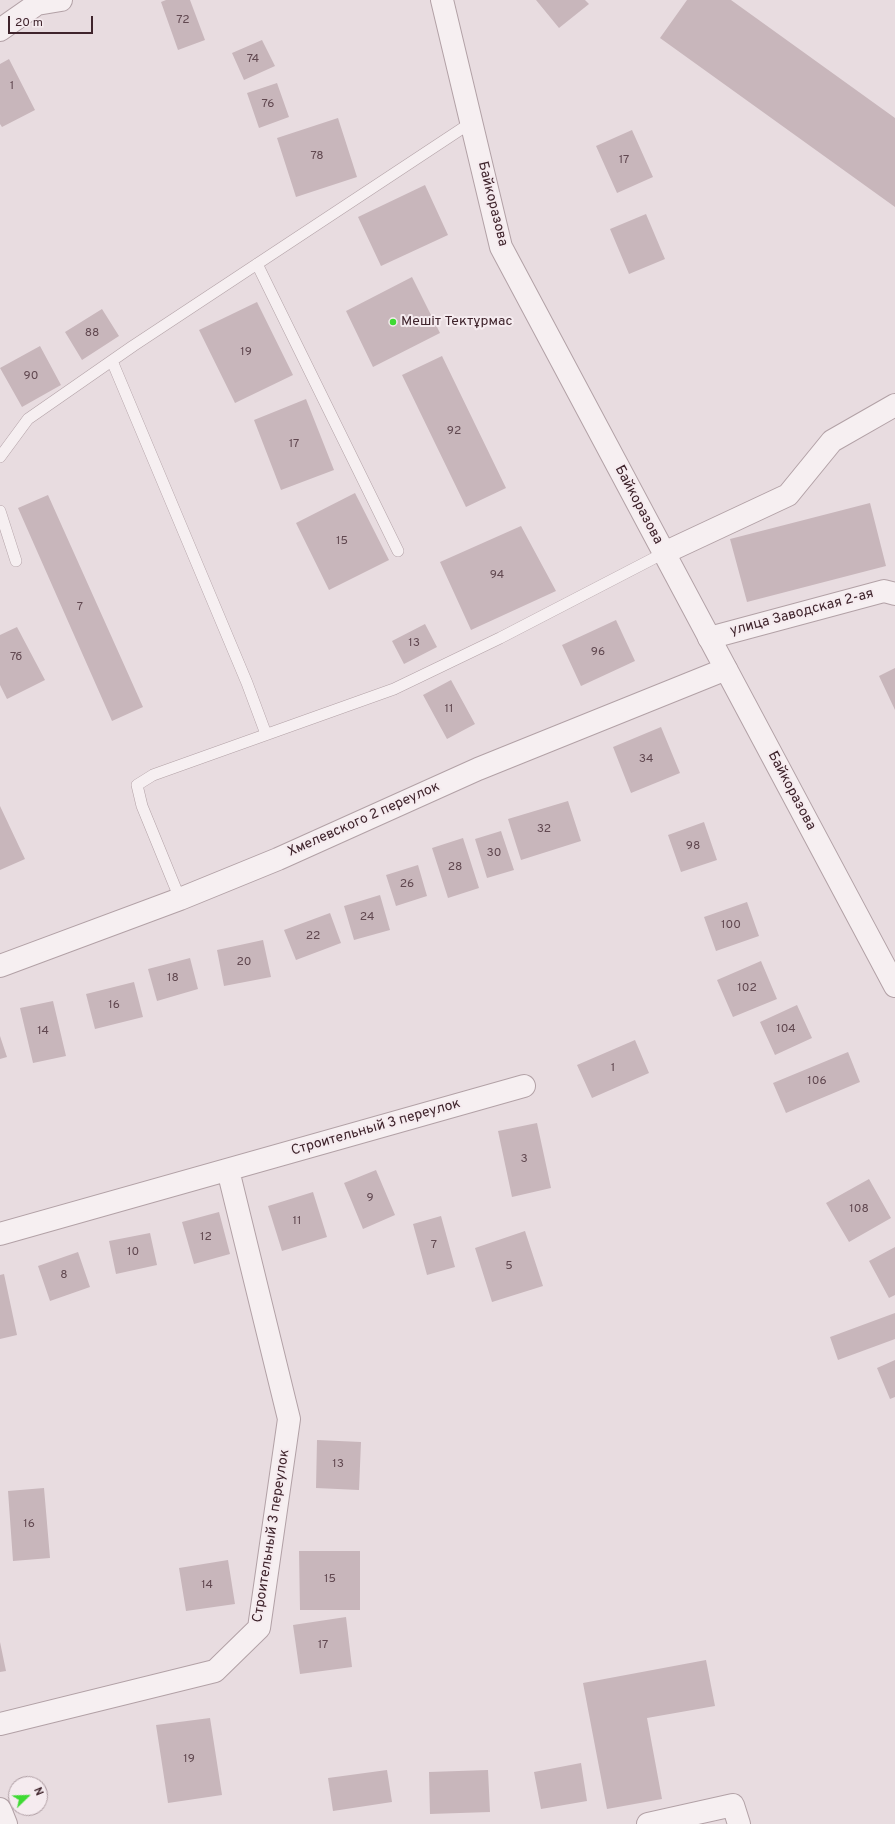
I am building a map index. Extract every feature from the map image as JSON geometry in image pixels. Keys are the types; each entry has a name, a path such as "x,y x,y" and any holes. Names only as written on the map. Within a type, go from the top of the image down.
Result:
{"street":[{"path":"0,30 33,2 61,0"},
{"name":"Байкоразова","path":"442,0 501,247 895,986"},
{"path":"664,554 788,495 832,441 895,405"},
{"name":"улица Заводская 2-ая","path":"709,638 884,591 895,594"},
{"name":"Хмелевского 2 переулок","path":"0,966 180,899 278,859 478,769 726,670"},
{"name":"Строительный 3 переулок","path":"0,1234 524,1086"},
{"name":"Строительный 3 переулок","path":"0,1724 215,1671 259,1628 289,1418 228,1170"},
{"path":"0,1809 6,1824"},
{"path":"648,1824 736,1815"}],"lane":[{"path":"0,457 28,419 257,264 472,122"},
{"path":"257,264 398,551"},
{"path":"112,361 247,682 266,734"},
{"path":"0,511 16,561"},
{"path":"180,899 142,806 137,785 153,775 394,689 500,638 664,554"}],"building":[{"path":"166,0 190,0 205,40 178,50 161,2"},
{"path":"536,0 585,0 589,4 559,28"},
{"path":"687,0 731,0 895,118 895,207 660,38"},
{"path":"262,40 275,66 244,80 232,53"},
{"path":"9,59 35,110 2,127 0,124 0,64"},
{"path":"277,83 289,117 259,128 247,93"},
{"path":"338,118 357,177 296,197 277,138"},
{"path":"632,130 653,177 617,193 596,146"},
{"path":"425,185 448,235 381,266 358,217"},
{"path":"646,214 665,259 629,274 610,229"},
{"name":"Мешіт Тектұрмас","path":"412,277 440,333 373,367 346,311"},
{"path":"257,302 293,375 235,403 199,330"},
{"path":"102,309 119,336 82,360 65,332"},
{"path":"40,346 61,385 22,407 0,368"},
{"path":"442,356 506,488 466,507 402,375"},
{"path":"306,399 334,470 281,490 254,420"},
{"path":"355,493 389,560 329,590 296,523"},
{"path":"48,495 143,707 112,721 18,508"},
{"path":"870,503 886,566 747,602 730,539"},
{"path":"521,526 556,591 471,630 440,562"},
{"path":"616,620 635,661 581,686 562,645"},
{"path":"425,624 437,647 404,664 392,641"},
{"path":"17,627 45,680 7,699 0,685 0,635"},
{"path":"895,668 895,710 879,676"},
{"path":"451,680 475,724 447,739 423,695"},
{"path":"661,727 680,773 631,793 613,747"},
{"path":"568,801 581,841 521,860 508,819"},
{"path":"0,806 25,859 0,870"},
{"path":"704,822 717,860 681,872 668,835"},
{"path":"501,831 514,870 487,878 475,839"},
{"path":"463,838 479,888 448,898 432,848"},
{"path":"418,865 427,896 396,906 386,875"},
{"path":"380,895 390,930 354,940 344,906"},
{"path":"747,902 759,936 716,951 704,917"},
{"path":"330,913 341,943 296,960 284,930"},
{"path":"263,940 271,977 224,986 217,950"},
{"path":"190,958 198,989 157,1001 148,969"},
{"path":"761,961 777,999 733,1017 717,980"},
{"path":"134,982 143,1017 95,1029 86,994"},
{"path":"53,1001 66,1056 33,1063 20,1008"},
{"path":"797,1005 812,1038 775,1055 760,1022"},
{"path":"0,1036 7,1057 0,1059"},
{"path":"635,1040 649,1073 592,1098 577,1065"},
{"path":"848,1052 860,1082 786,1113 773,1083"},
{"path":"537,1123 551,1188 512,1197 498,1131"},
{"path":"376,1170 395,1215 363,1229 344,1183"},
{"path":"869,1179 891,1218 849,1242 826,1203"},
{"path":"313,1192 327,1237 282,1251 268,1206"},
{"path":"219,1212 230,1254 194,1264 182,1222"},
{"path":"441,1216 455,1267 427,1275 413,1224"},
{"path":"525,1231 543,1286 492,1302 475,1248"},
{"path":"150,1233 157,1265 116,1274 109,1241"},
{"path":"895,1247 895,1295 889,1298 869,1261"},
{"path":"78,1252 90,1287 50,1301 38,1266"},
{"path":"4,1274 17,1335 0,1339 0,1275"},
{"path":"895,1313 895,1339 838,1360 830,1337"},
{"path":"895,1360 895,1397 890,1399 877,1368"},
{"path":"317,1440 361,1442 359,1490 316,1488"},
{"path":"44,1488 50,1558 13,1561 8,1491"},
{"path":"299,1551 360,1551 360,1610 300,1610"},
{"path":"228,1560 235,1604 186,1611 179,1568"},
{"path":"346,1617 352,1667 300,1674 293,1625"},
{"path":"0,1642 6,1671 0,1672"},
{"path":"706,1660 715,1706 647,1718 662,1799 607,1809 583,1683"},
{"path":"210,1718 222,1795 168,1803 156,1725"},
{"path":"581,1763 587,1801 541,1809 534,1772"},
{"path":"387,1770 392,1802 333,1811 328,1778"},
{"path":"488,1770 490,1812 430,1814 429,1772"}],"place":[{"name":"Мешіт Тектұрмас","path":"393,322"}]}
